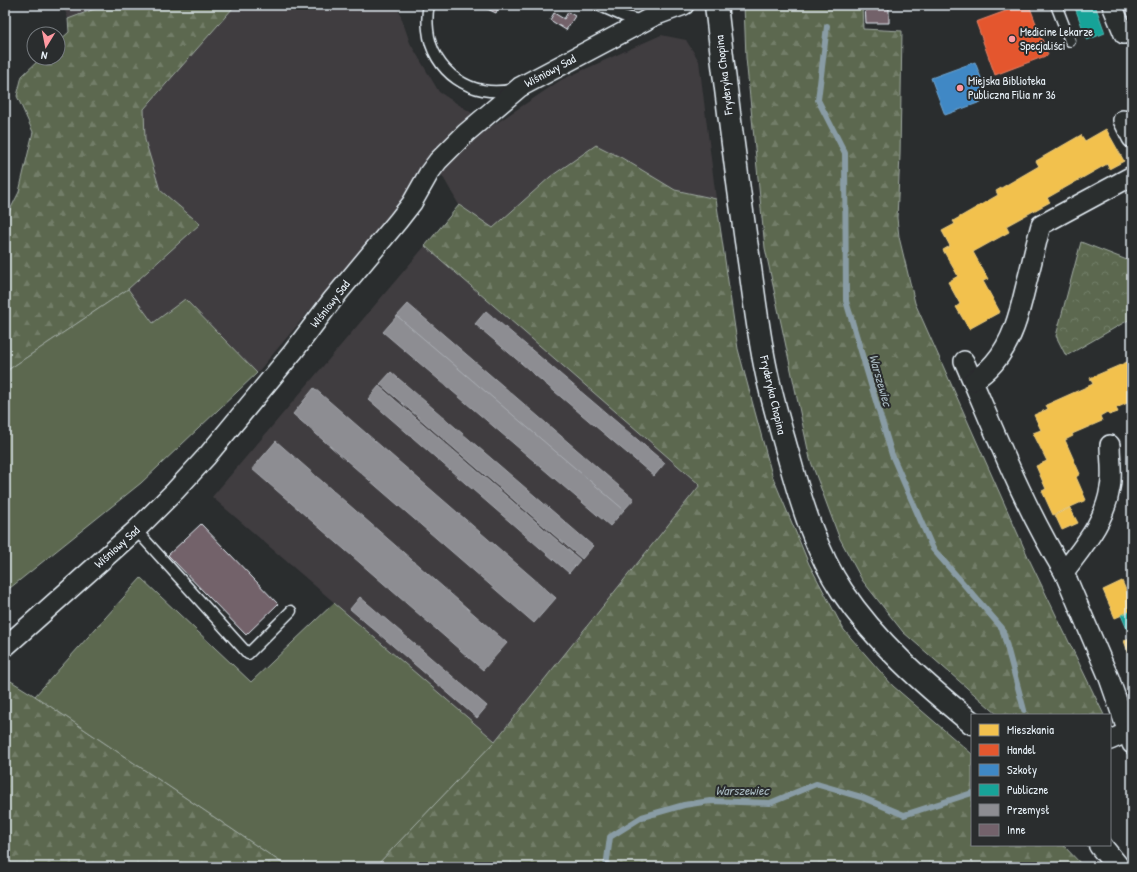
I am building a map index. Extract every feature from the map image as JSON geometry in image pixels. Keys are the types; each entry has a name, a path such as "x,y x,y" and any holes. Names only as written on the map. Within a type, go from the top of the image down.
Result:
{"street":[{"name":"Fryderyka Chopina","path":"716,5 732,144 755,308 766,370 796,483 826,561 841,589 862,618 909,669 971,722"},
{"path":"1112,5 1124,34 1132,30"},
{"name":"Wiśniowy Sad","path":"5,647 136,530 207,456 293,352 333,299 412,203 428,173 438,161 481,119 520,87 670,7"},
{"path":"1123,120 1132,138"},
{"path":"973,381 995,363 1005,348 1013,331 1041,225 1132,176"},
{"path":"964,361 1046,543 1064,572 1109,678 1130,738 1111,740"},
{"path":"1064,572 1098,527 1106,509 1111,487 1110,445"},
{"path":"1101,846 1118,867"}],"lane":[{"path":"429,5 427,25 431,47 439,62 449,74 468,86 478,90 498,92 520,87"},
{"path":"598,5 623,16 643,21"},
{"path":"1056,5 1070,41"},
{"path":"136,530 248,654 291,611"}],"shaded area":[{"path":"63,5 105,5 68,19"},
{"path":"253,5 397,5 410,43 439,92 492,126 561,80 661,35 686,40 699,61 716,199 675,190 622,158 596,145 550,177 493,228 459,205 432,158 391,214 257,373 185,299 153,323 128,289 200,224 160,190 145,140 144,109 233,8"},
{"path":"425,246 700,485 495,741 212,497"}],"green space":[{"path":"105,5 230,5 233,8 144,109 145,140 160,190 200,224 128,289 5,372 5,220 19,192 33,132 17,96 22,76 33,66 66,66 66,35 69,32 68,19"},
{"path":"744,5 862,5 863,29 902,31 900,155 897,218 899,237 915,303 1029,559 1104,714 997,714 903,632 862,580 839,537 810,459 765,248 746,58"},
{"path":"596,145 622,158 675,190 716,199 738,349 772,475 809,564 844,630 893,686 971,753 971,846 1064,846 1084,867 375,867 495,741 700,485 425,246 459,205 493,228 550,177"},
{"path":"1081,242 1132,262 1132,318 1066,356 1056,336"},
{"path":"128,289 153,323 185,299 257,373 141,483 5,592 5,372"},
{"path":"141,578 251,682 334,603 495,741 375,867 288,867 35,696"},
{"path":"6,678 35,696 288,867 5,867"}],"building: Mieszkania":[{"path":"1106,129 1124,161 1109,169 1107,164 1047,198 1050,202 1006,226 1009,232 973,252 988,279 983,281 1000,312 969,329 956,307 960,304 948,282 958,276 943,250 950,246 942,231 955,224 953,221 998,195 996,191 1039,166 1036,161 1081,135 1085,141"},
{"path":"1132,360 1132,401 1116,408 1118,412 1109,415 1107,412 1100,416 1102,421 1072,434 1073,436 1065,440 1080,474 1076,477 1086,500 1053,515 1042,491 1046,489 1036,466 1047,461 1033,433 1041,430 1034,415 1048,409 1046,405 1093,384 1090,378"},
{"path":"1070,508 1078,523 1062,530 1055,515"},
{"path":"1122,581 1132,604 1132,611 1115,618 1103,590"},
{"path":"1132,638 1132,661 1124,641"}],"building: Handel":[{"name":"Medicine Lekarze Specjaliści","path":"1022,5 1029,5 1048,55 995,75 976,22"}],"building: Szkoły":[{"name":"Miejska Biblioteka Publiczna Filia nr 36","path":"975,62 989,99 945,115 931,78"}],"building: Publiczne":[{"path":"1074,5 1095,5 1105,33 1087,40"},
{"path":"1132,611 1132,627 1127,629 1121,615"}],"building: Przemysł":[{"path":"408,304 634,499 624,510 397,316"},
{"path":"486,311 665,463 654,476 475,324"},
{"path":"397,316 624,510 610,526 383,332"},
{"path":"391,372 593,546 582,559 380,384"},
{"path":"379,386 580,560 569,573 368,399"},
{"path":"314,388 556,598 534,623 293,414"},
{"path":"276,441 507,643 483,670 252,469"},
{"path":"360,597 487,706 477,718 350,609"}],"building: Inne":[{"path":"500,5 496,13 481,6"},
{"path":"865,5 889,5 889,23 866,23"},
{"path":"568,12 575,16 566,30 550,20 554,13 564,19"},
{"path":"201,524 278,604 246,635 168,555"}],"waterway":[{"name":"Warszewiec","path":"827,26 818,100 845,153 846,301 892,455 933,549 1002,628 1024,710"},
{"name":"Warszewiec","path":"606,867 610,837 642,817 684,805 710,801 770,803 816,784 861,797 904,815 971,793"}],"place":[{"name":"Medicine Lekarze Specjaliści","path":"1012,39"},
{"name":"Miejska Biblioteka Publiczna Filia nr 36","path":"960,88"}]}
